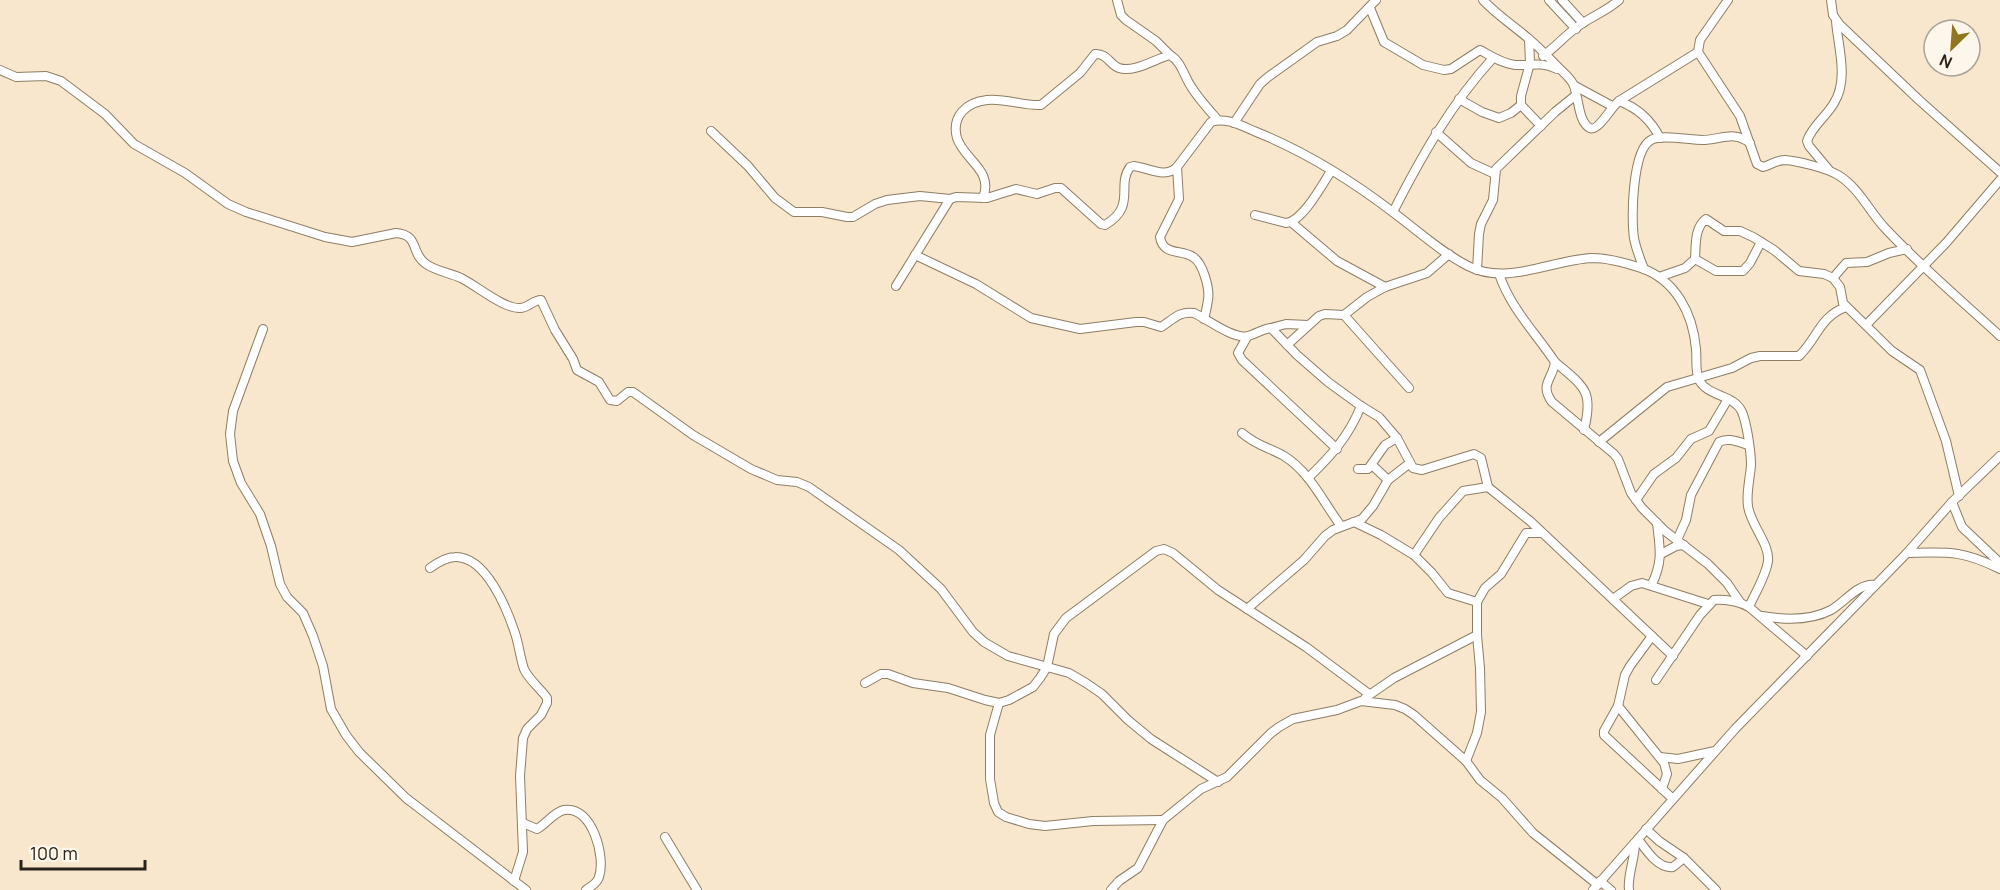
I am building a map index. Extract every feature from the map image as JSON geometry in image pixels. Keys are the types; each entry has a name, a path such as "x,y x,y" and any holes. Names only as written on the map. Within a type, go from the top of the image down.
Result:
{"street":[{"path":"1117,0 1121,15 1178,61 1190,85 1217,119"},
{"path":"1234,123 1260,84 1268,77 1317,42 1347,30 1376,0"},
{"path":"1483,0 1546,54 1560,70 1575,90 1585,123 1589,128 1598,128 1615,104 1698,52"},
{"path":"1549,0 1579,26"},
{"path":"1562,0 1579,26"},
{"path":"1532,63 1579,26 1607,10 1619,0"},
{"path":"1728,0 1700,40 1698,52 1740,116 1755,158 1761,166 1785,160 1829,170"},
{"path":"1831,0 1842,70 1839,92 1835,102 1812,130 1807,141 1809,146 1829,170 1851,185 1882,224 1907,249 2000,336"},
{"path":"1370,8 1384,42 1423,65 1435,69 1451,69 1479,50 1493,58 1512,64 1532,63 1560,70"},
{"path":"1836,21 1904,87 2000,172"},
{"path":"1529,39 1532,63 1521,96 1521,105 1541,126"},
{"path":"983,198 986,187 978,165 962,146 957,136 960,116 965,107 974,102 988,100 1041,105 1080,74 1095,54 1105,56 1115,66 1122,69 1146,64 1170,55"},
{"path":"1393,212 1436,132 1459,99 1493,58"},
{"path":"0,70 16,77 46,76 61,81 105,114 134,144 185,173 228,204 246,212 325,237 352,242 402,234 410,237 418,255 427,265 465,280 506,304 522,308 541,300 577,370 599,382 610,400 617,401 628,392 633,393 693,435 751,469 777,480 797,482 809,487 899,550 941,589 973,632 984,642 1008,656 1069,673 1086,683 1102,694 1151,739 1218,782"},
{"path":"1575,90 1615,104 1627,104 1644,116 1660,138"},
{"path":"1478,270 1480,224 1493,200 1495,174 1500,164 1575,90"},
{"path":"1459,99 1482,112 1499,118 1511,113 1521,105"},
{"path":"711,131 748,166 775,198 794,212 822,212 853,217 887,200 920,196 950,199 956,197 983,198 1016,189 1037,194 1061,188 1101,224 1105,225 1123,207 1126,175 1130,167 1141,167 1161,173 1174,170 1210,122 1217,119 1234,123 1293,147 1393,212 1449,254 1478,270 1499,274 1594,258 1644,269 1659,277 1677,293 1686,307 1695,336 1698,378 1703,386 1728,399 1741,410 1751,463 1748,505 1751,519 1767,550 1768,560 1749,607"},
{"path":"1436,132 1471,163 1495,174"},
{"path":"1644,269 1634,237 1634,177 1647,144 1653,139 1660,138 1704,140 1736,135 1751,143"},
{"path":"1174,170 1179,181 1179,198 1162,231 1161,243 1169,250 1187,254 1198,261 1208,291 1204,319"},
{"path":"1291,222 1312,201 1331,171"},
{"path":"1866,325 1924,265 2000,180"},
{"path":"986,187 1000,194"},
{"path":"896,286 950,199"},
{"path":"1255,215 1291,222 1337,261 1385,287"},
{"path":"1659,277 1684,268 1695,259 1698,229 1702,221 1706,219 1724,231 1740,231 1761,242 1799,271 1824,274 1833,278 1840,287 1841,299 1846,307 1892,351 1920,370 1949,452 1962,527 1998,560"},
{"path":"1695,259 1716,271 1743,271 1747,268 1761,242"},
{"path":"1833,278 1846,263 1851,261 1867,262 1907,249"},
{"path":"1287,345 1308,325 1325,314 1344,315 1367,297 1385,287 1427,273 1449,254"},
{"path":"915,255 976,284 1031,318 1072,328 1091,329 1115,323 1136,322 1161,327 1179,314 1186,312 1194,313 1227,332 1247,337 1263,329 1286,324 1308,325"},
{"path":"1499,274 1506,293 1518,314 1555,362 1585,391 1589,407 1584,430"},
{"path":"1599,442 1667,387 1732,368 1751,358 1798,356 1805,350 1825,319 1846,307"},
{"path":"1344,315 1409,388"},
{"path":"1271,328 1328,382 1379,417 1397,438 1413,468 1422,470 1474,454 1481,458 1488,486 1530,521 1673,656"},
{"path":"263,329 233,411 230,434 234,461 241,483 260,514 283,591 303,613 313,636 323,666 331,709 351,743 406,798 441,823 476,854 526,890"},
{"path":"1247,337 1238,353 1242,360 1337,449"},
{"path":"1555,362 1546,387 1547,395 1584,430 1614,454"},
{"path":"1636,500 1653,474 1676,458 1690,439 1709,431 1728,399"},
{"path":"1308,478 1347,436 1360,406"},
{"path":"1242,433 1254,443 1284,456 1308,478 1341,526"},
{"path":"1612,433 1614,454 1636,500 1657,523 1727,583 1740,602"},
{"path":"1358,469 1368,469 1385,445 1397,438"},
{"path":"1661,554 1681,542 1691,495 1719,442 1731,440 1749,445"},
{"path":"1597,885 1716,751 1848,611 2000,456"},
{"path":"1247,609 1298,565 1325,536 1341,526 1362,519 1388,480 1410,463"},
{"path":"1372,465 1388,480"},
{"path":"1414,555 1438,518 1463,491 1488,486"},
{"path":"1466,761 1477,733 1481,712 1477,602 1485,588 1501,574 1526,533 1530,521"},
{"path":"1354,522 1414,555 1448,593 1477,602"},
{"path":"1652,585 1660,567 1661,554 1657,523"},
{"path":"1526,533 1542,534"},
{"path":"865,683 881,674 888,674 913,683 948,688 985,700 999,703 1009,700 1033,687 1047,667 1054,634 1060,623 1156,551 1164,549 1173,553 1218,590 1306,646 1369,694"},
{"path":"1906,553 1952,552 1971,556 2000,569"},
{"path":"430,568 447,558 455,557 472,562 485,573 514,631 525,669 547,698 541,715 527,729 523,738 520,768 523,852 514,880"},
{"path":"1613,599 1631,586 1642,583 1708,604"},
{"path":"1760,616 1782,619 1811,617 1835,607 1866,585 1875,585"},
{"path":"1656,680 1708,604 1714,600 1740,602 1749,607 1807,656"},
{"path":"1835,607 1848,611"},
{"path":"1111,890 1119,881 1138,868 1163,820 1201,789 1233,772 1259,744 1279,727 1293,719 1337,710 1361,701 1425,661 1477,635"},
{"path":"1652,636 1625,675 1618,706 1604,735 1673,799"},
{"path":"1361,701 1381,702 1405,709 1466,761 1480,780 1502,798 1533,833 1597,885 1611,890"},
{"path":"999,703 990,735 990,779 998,812 1029,824 1045,826 1093,820 1163,820"},
{"path":"1618,706 1660,757 1667,774 1662,789"},
{"path":"1613,717 1626,718"},
{"path":"1660,757 1678,759 1716,751"},
{"path":"523,823 537,829 559,812 570,810 578,813 591,825 597,842 600,876 596,883 586,890"},
{"path":"1647,829 1659,841 1684,858 1716,890"},
{"path":"665,837 697,890"},
{"path":"1637,841 1651,856 1666,867 1673,867 1684,858"},
{"path":"1629,890 1628,884 1637,841"}]}
